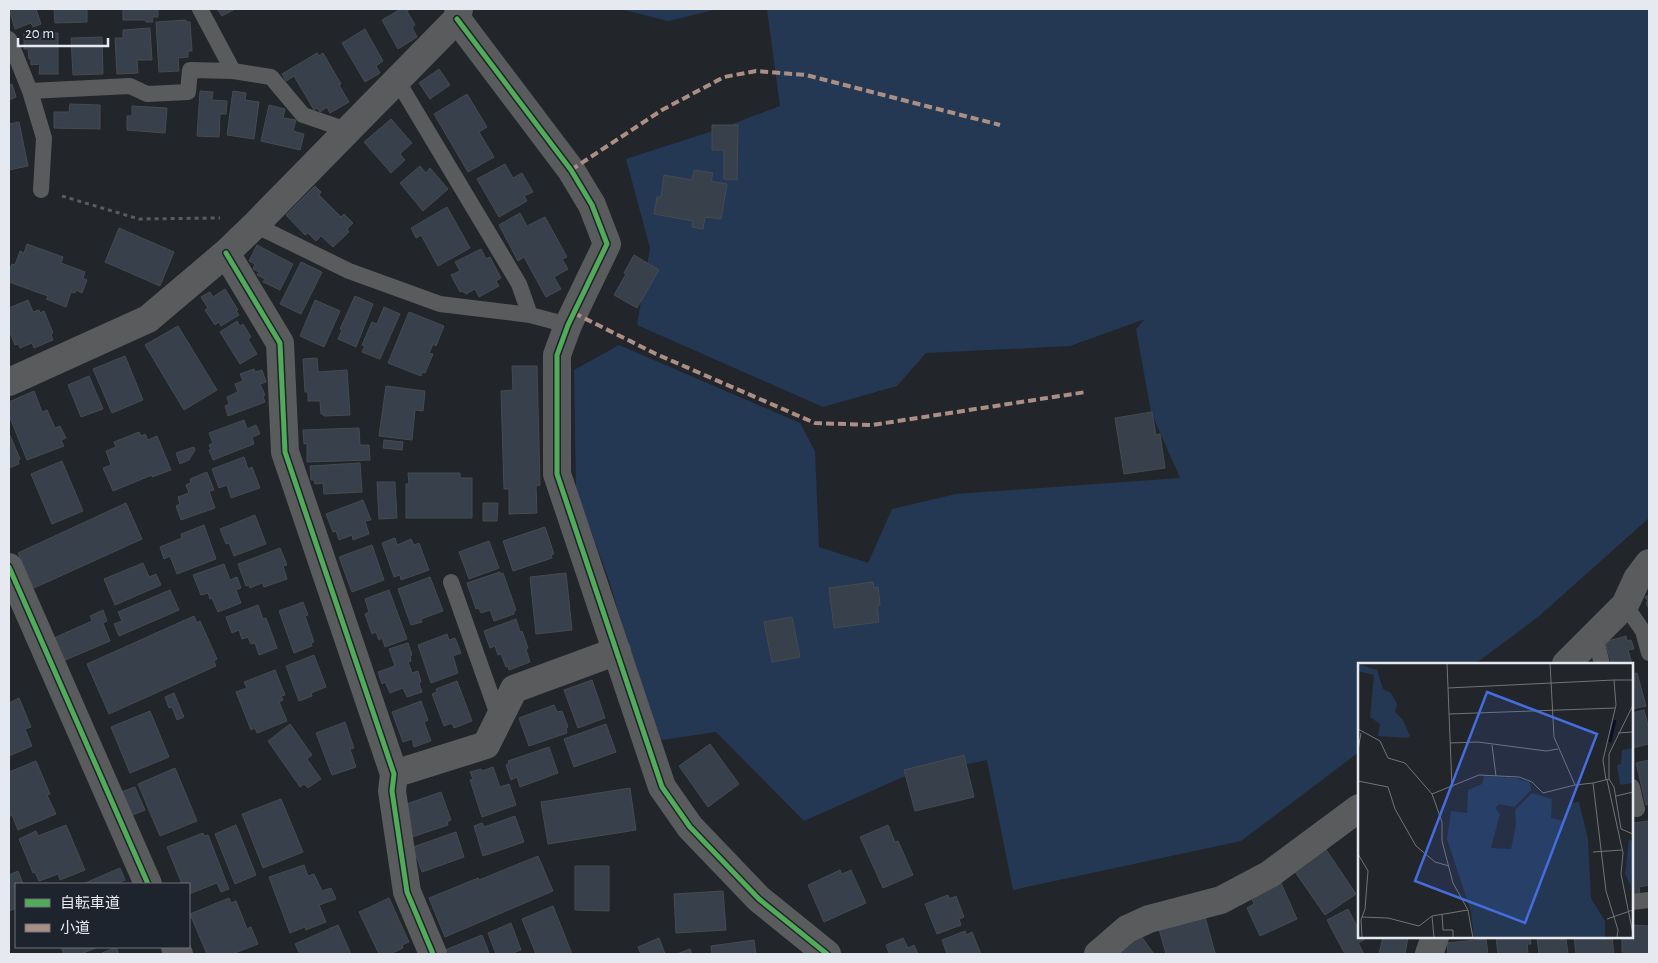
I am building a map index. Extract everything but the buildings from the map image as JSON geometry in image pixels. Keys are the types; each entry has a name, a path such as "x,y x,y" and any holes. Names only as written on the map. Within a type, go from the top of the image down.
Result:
{"street":[{"path":"9,382 148,319 255,226 397,80 458,14 571,170 592,205 607,244 568,325 557,355 557,474 662,787 690,827 759,899 827,954"},
{"path":"226,252 280,343 285,452 394,774 392,791 407,892 433,954"},
{"path":"1567,663 1625,605 1636,579 1649,563"},
{"path":"9,567 148,883"},
{"path":"394,774 486,745 514,689 617,651"},
{"path":"1098,954 1127,928 1149,919 1221,900 1270,874 1358,809"},
{"path":"1429,954 1434,938"}],"lane":[{"path":"200,9 233,71"},
{"path":"9,39 30,91 44,138 41,190"},
{"path":"30,91 130,86 148,94 188,92 190,70 233,71 271,77 303,115 347,130"},
{"path":"397,80 519,284 530,315"},
{"path":"255,226 349,272 440,304 530,315 568,325"},
{"path":"451,582 499,718"},
{"path":"1625,605 1643,631 1649,653"},
{"path":"1595,636 1602,663"},
{"path":"1633,791 1637,809"},
{"path":"1633,902 1649,900"}],"path":[{"path":"41,190 139,219 224,218 255,226"}],"shaded area":[{"path":"620,9 718,9 668,21"},
{"path":"767,9 1649,9 1649,518 1538,617 1476,663 1358,663 1358,753 1241,841 1013,890 987,760 903,777 804,821 716,732 655,741 610,583 576,491 574,370 619,345 800,423 815,451 819,547 868,563 892,509 956,494 1180,478 1151,412 1136,329 1145,319 1070,346 926,353 897,386 823,407 637,325 650,248 626,159 722,128 780,106"}],"marked path":[{"path":"571,170 662,110 724,77 756,71 806,75 1000,125"},
{"path":"574,313 656,354 815,423 872,425 1086,392"}],"cycle path":[{"path":"457,19 571,170 592,205 607,244 568,325 557,355 557,474 662,787 690,827 759,899 827,954"},
{"path":"226,253 280,343 285,452 394,774 392,791 407,892 433,954"},
{"path":"9,567 148,883"}]}
